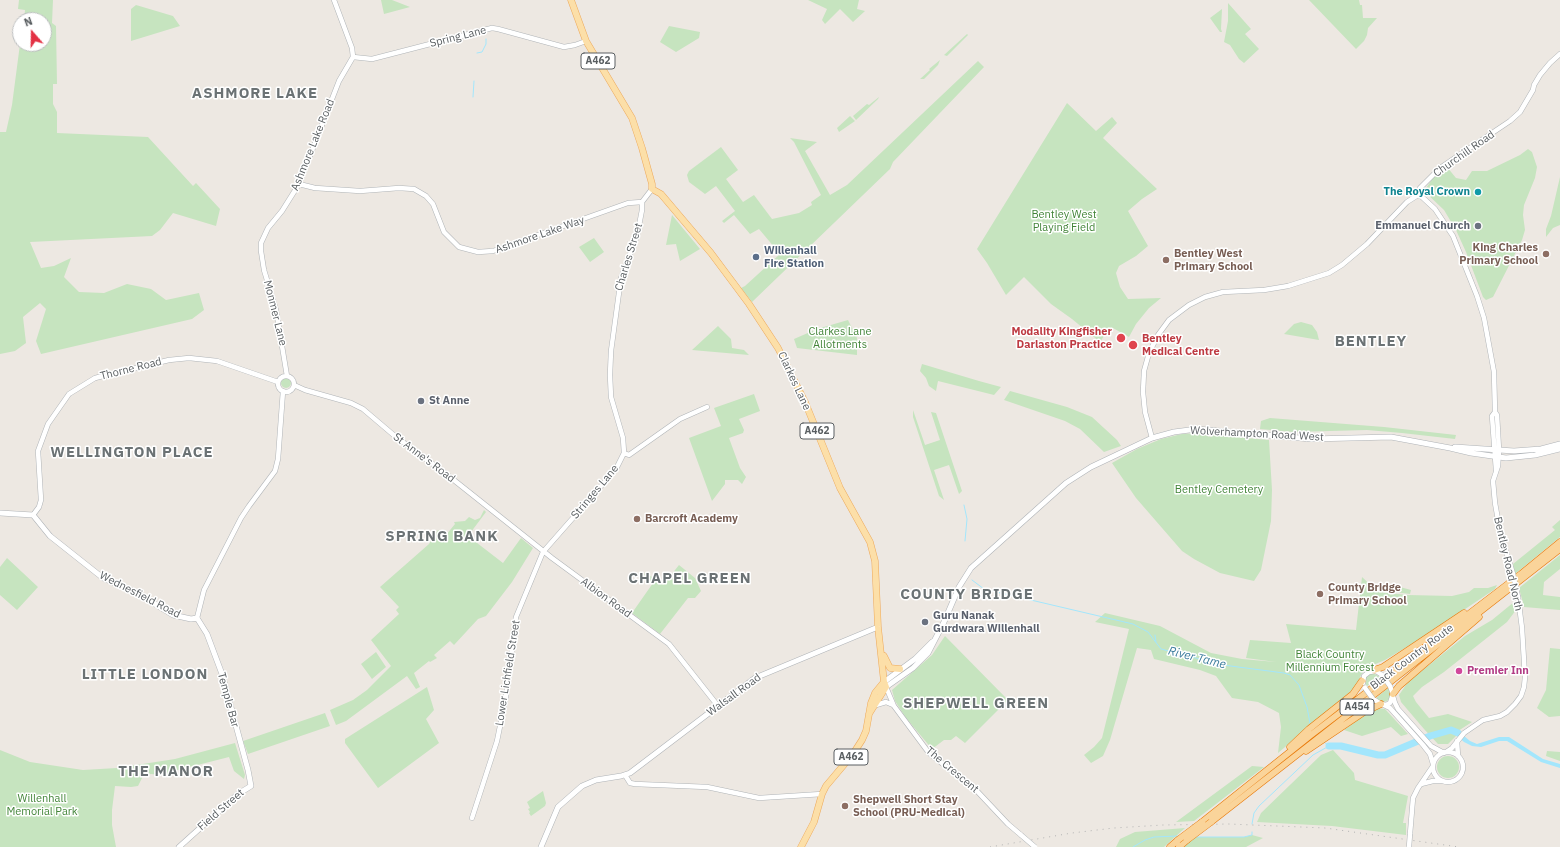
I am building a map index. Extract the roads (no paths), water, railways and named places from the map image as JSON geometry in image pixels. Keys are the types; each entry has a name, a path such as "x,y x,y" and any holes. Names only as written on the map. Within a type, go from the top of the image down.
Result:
{"highway":[{"name":"Black Country Route","path":"1178,844 1202,822 1262,774 1489,599 1560,542"},
{"name":"Black Country Route","path":"1170,847 1187,840 1211,822 1278,768 1560,549"},
{"path":"1393,695 1399,686 1440,652 1504,594"},
{"path":"1374,670 1383,667 1461,615 1489,599"},
{"path":"1262,774 1309,729 1352,694 1362,681"},
{"path":"1278,768 1364,712 1382,705"}],"main road":[{"name":"A462","path":"571,0 586,41 632,118 642,148 652,189"},
{"name":"Clarkes Lane","path":"652,189 661,194 726,273 762,322 790,370 840,488 870,542 875,561 878,627"},
{"name":"Wolverhampton Road West","path":"885,685 924,658 932,647 959,587 972,568 1066,483 1104,460 1152,438 1174,432 1197,429 1296,438 1396,438 1497,457 1520,457 1559,448"},
{"name":"Wolverhampton Road West","path":"1450,448 1460,447 1527,451 1559,448"},
{"path":"0,513 33,515"},
{"name":"Wednesfield Road","path":"33,515 50,536 103,578 135,592 173,615 186,618 197,618"},
{"name":"Temple Bar","path":"197,618 207,634 220,668 251,786"},
{"name":"A462","path":"869,714 885,685 882,649 878,627"},
{"name":"Walsall Road","path":"624,775 642,764 750,681 878,627"},
{"name":"Wolverhampton Road West","path":"885,685 900,669 915,659 935,639"},
{"name":"A462","path":"882,649 890,668 900,669"},
{"name":"A462","path":"801,847 814,822 822,794 830,780 858,748 866,731 872,698 885,685"},
{"path":"541,847 557,810 568,797 590,781 624,775"},
{"name":"Field Street","path":"179,847 238,794 251,786"}],"street":[{"path":"334,0 352,48 353,57"},
{"name":"Spring Lane","path":"353,57 372,59 492,28 564,46 575,45 586,41"},
{"name":"Churchill Road","path":"1152,438 1145,412 1143,392 1144,371 1149,352 1158,335 1169,320 1189,305 1205,297 1223,292 1264,290 1288,286 1329,273 1346,262 1367,244 1407,202 1418,195 1420,188 1440,168 1498,130 1520,112 1540,75 1560,54"},
{"name":"Ashmore Lake Road","path":"261,251 264,236 299,184 339,81 353,57"},
{"name":"Ashmore Lake Way","path":"299,184 315,188 360,191 399,188 414,189 426,196 433,204 444,232 451,240 459,246 478,252 493,251 628,203 642,202"},
{"path":"642,202 652,189"},
{"name":"Bentley Road North","path":"1418,195 1435,209 1448,227 1461,254 1477,296 1488,333 1494,372 1496,415 1497,457 1493,481 1495,503 1500,531 1513,574 1518,597 1525,677 1522,692 1515,704 1507,712 1496,717 1483,720 1464,733 1452,748 1445,753"},
{"name":"Charles Street","path":"610,375 619,287 637,236 642,202"},
{"name":"Monmer Lane","path":"261,251 276,310 287,376"},
{"name":"Thorne Road","path":"33,515 39,507 41,500 38,452 48,424 69,394 95,378 169,360 189,358 217,361 278,382"},
{"name":"Stringes Lane","path":"543,552 616,469 624,453 623,438 612,397 610,375"},
{"path":"197,618 204,590 241,518 275,471 278,459 283,391 279,387 278,382 281,378 287,376 292,379 294,385 290,390 283,391"},
{"name":"St Anne's Road","path":"294,385 305,390 351,403 363,409 396,437 440,469 543,552"},
{"path":"624,453 629,455 680,419 707,407"},
{"name":"Albion Road","path":"543,552 669,644 718,706"},
{"name":"Lower Lichfield Street","path":"472,818 497,741 506,697 516,617 543,552"},
{"path":"1445,753 1436,749 1429,743 1398,708 1390,686 1382,675 1374,670 1365,674 1362,681 1373,699 1390,708 1413,733 1430,754 1437,777 1445,781"},
{"name":"The Crescent","path":"885,685 894,706 929,754 976,790 1008,824 1035,847"},
{"path":"1382,705 1390,703 1393,695"},
{"path":"873,707 883,702 894,706"},
{"path":"1420,785 1433,780 1454,780 1460,774 1462,766 1458,756 1458,740"},
{"path":"1409,847 1413,798 1420,785 1437,757 1450,752 1458,756"},
{"path":"624,775 630,783 635,784 707,787 759,798 822,794"}],"water":[{"path":"1450,728 1458,731 1470,741 1477,744 1499,737 1509,737 1543,759 1560,764 1560,768 1541,762 1507,741 1499,741 1481,747 1472,746 1464,742 1453,732 1450,732"}],"waterway":[{"path":"477,53 482,52 486,44 486,39"},
{"path":"473,97 474,81"},
{"name":"River Tame","path":"964,505 967,519 965,541"},
{"name":"River Tame","path":"972,580 984,589 1133,624 1148,632 1161,649 1223,665 1290,675 1299,685 1307,707 1310,723"},
{"name":"River Tame","path":"1155,635 1156,642"},
{"name":"River Tame","path":"1329,746 1341,746 1378,755 1385,755 1430,736 1451,730 1458,733"},
{"path":"1252,824 1254,813 1259,806 1313,755 1329,746 1324,742"},
{"path":"1197,837 1244,837 1252,835 1252,832"},
{"path":"1133,847 1154,837 1178,836"}],"railway":[{"path":"990,847 1072,833 1114,828 1163,825 1229,824 1325,828 1459,847"}],"place":[{"name":"The Royal Crown","path":"1478,192"},
{"name":"Emmanuel Church","path":"1478,226"},
{"name":"King Charles Primary School","path":"1546,254"},
{"name":"Willenhall Fire Station","path":"756,257"},
{"name":"Bentley West Primary School","path":"1166,260"},
{"name":"Modality Kingfisher Darlaston Practice","path":"1121,338"},
{"name":"Bentley Medical Centre","path":"1133,345"},
{"name":"St Anne","path":"421,401"},
{"name":"Barcroft Academy","path":"637,519"},
{"name":"County Bridge Primary School","path":"1320,594"},
{"name":"Guru Nanak Gurdwara Willenhall","path":"925,622"},
{"name":"Premier Inn","path":"1459,671"},
{"name":"Shepwell Short Stay School (PRU-Medical)","path":"845,806"}],"district":[{"name":"ASHMORE LAKE","path":"255,94"},
{"name":"BENTLEY","path":"1371,342"},
{"name":"WELLINGTON PLACE","path":"132,453"},
{"name":"SPRING BANK","path":"442,537"},
{"name":"CHAPEL GREEN","path":"690,579"},
{"name":"COUNTY BRIDGE","path":"967,595"},
{"name":"LITTLE LONDON","path":"145,675"},
{"name":"SHEPWELL GREEN","path":"976,704"},
{"name":"THE MANOR","path":"166,772"}],"park label":[{"name":"Bentley West Playing Field","path":"1064,221"},
{"name":"Clarkes Lane Allotments","path":"840,338"},
{"name":"Bentley Cemetery","path":"1219,490"},
{"name":"Black Country Millennium Forest","path":"1330,661"},
{"name":"Willenhall Memorial Park","path":"42,805"}]}
